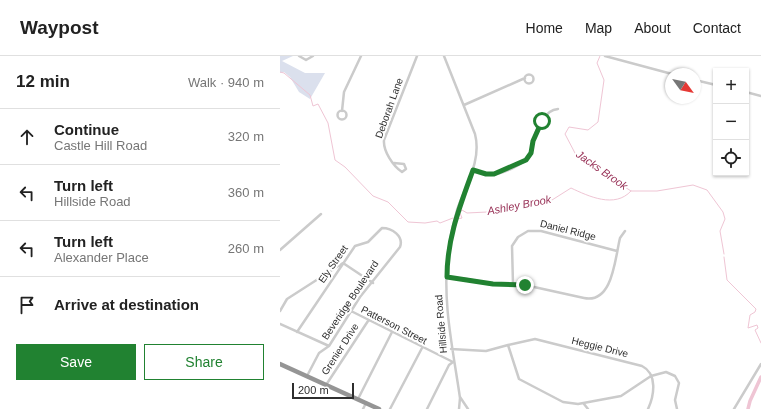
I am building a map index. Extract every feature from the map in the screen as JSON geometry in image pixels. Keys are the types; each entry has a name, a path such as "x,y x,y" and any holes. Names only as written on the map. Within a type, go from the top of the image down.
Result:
{"highway":[{"path":"280,364 379,409"}],"street":[{"path":"299,56 305,60 313,56"},
{"path":"342,110 344,92 361,56"},
{"name":"Deborah Lane","path":"394,163 404,164 406,169 402,172 394,163 385,151 384,140 417,56"},
{"name":"Hillside Road","path":"444,56 476,139 476,153 473,170 456,214 449,245 446,306 453,362 460,396 459,409"},
{"path":"605,56 665,72"},
{"path":"464,105 524,78"},
{"path":"701,81 713,84"},
{"path":"749,93 761,96"},
{"path":"473,170 486,174 494,174 526,160 531,153 533,141 542,121 549,111 558,109"},
{"path":"280,250 321,214"},
{"name":"Ely Street","path":"297,332 356,246 368,242 382,228 389,228 395,233"},
{"name":"Daniel Ridge","path":"513,284 512,249 517,239 528,231 542,231 617,250"},
{"path":"447,277 493,284 531,286 588,299 595,298 604,293 608,287 621,236 625,231"},
{"name":"Beveridge Boulevard","path":"307,376 319,353 329,346 351,311 400,246 400,240 395,233"},
{"path":"280,311 287,299 343,263 373,283"},
{"name":"Patterson Street","path":"351,311 368,321 453,362"},
{"name":"Grenier Drive","path":"326,385 368,321"},
{"path":"280,324 329,346"},
{"path":"358,399 392,332"},
{"name":"Heggie Drive","path":"451,349 486,351 535,339 642,366 646,368 651,376"},
{"path":"508,345 519,379 563,402 569,404 584,404 621,396 651,376 666,372 675,376 679,386 675,400 677,409"},
{"path":"390,409 422,348"},
{"path":"427,409 453,362"},
{"path":"734,409 761,364"},
{"path":"648,409 654,391 651,376"},
{"path":"460,396 468,409"},
{"path":"363,409 366,403"},
{"path":"584,404 588,409"}],"shaded area":[{"path":"280,56 293,56 282,61 305,73 325,73 310,99 299,92 290,77 284,72 280,73"}],"waterway":[{"name":"Jacks Brook","path":"600,56 597,63 604,80 598,122 588,130 569,127 565,134 576,155 631,191 657,191 693,185 707,190 723,212 725,219 720,231 724,254"},
{"name":"Ashley Brook","path":"280,72 284,73 310,95 313,106 318,104 328,123 335,160 345,167 373,196 388,202 408,222 425,223 437,221 440,223 453,218"},
{"name":"Ashley Brook","path":"457,219 462,218 460,213 462,210 467,213 487,212 539,199 552,200 571,188 593,197 609,200 625,196 631,191"},
{"name":"Jacks Brook","path":"724,257 727,280 756,309 755,312 750,315 748,328 757,325 758,328 755,330 761,343"},
{"path":"748,409 761,377"}],"route":[{"path":"525,285 493,284 447,277 447,262 449,245 457,210 473,170 490,175 499,173 526,160 531,153 537,129 542,121"}]}
